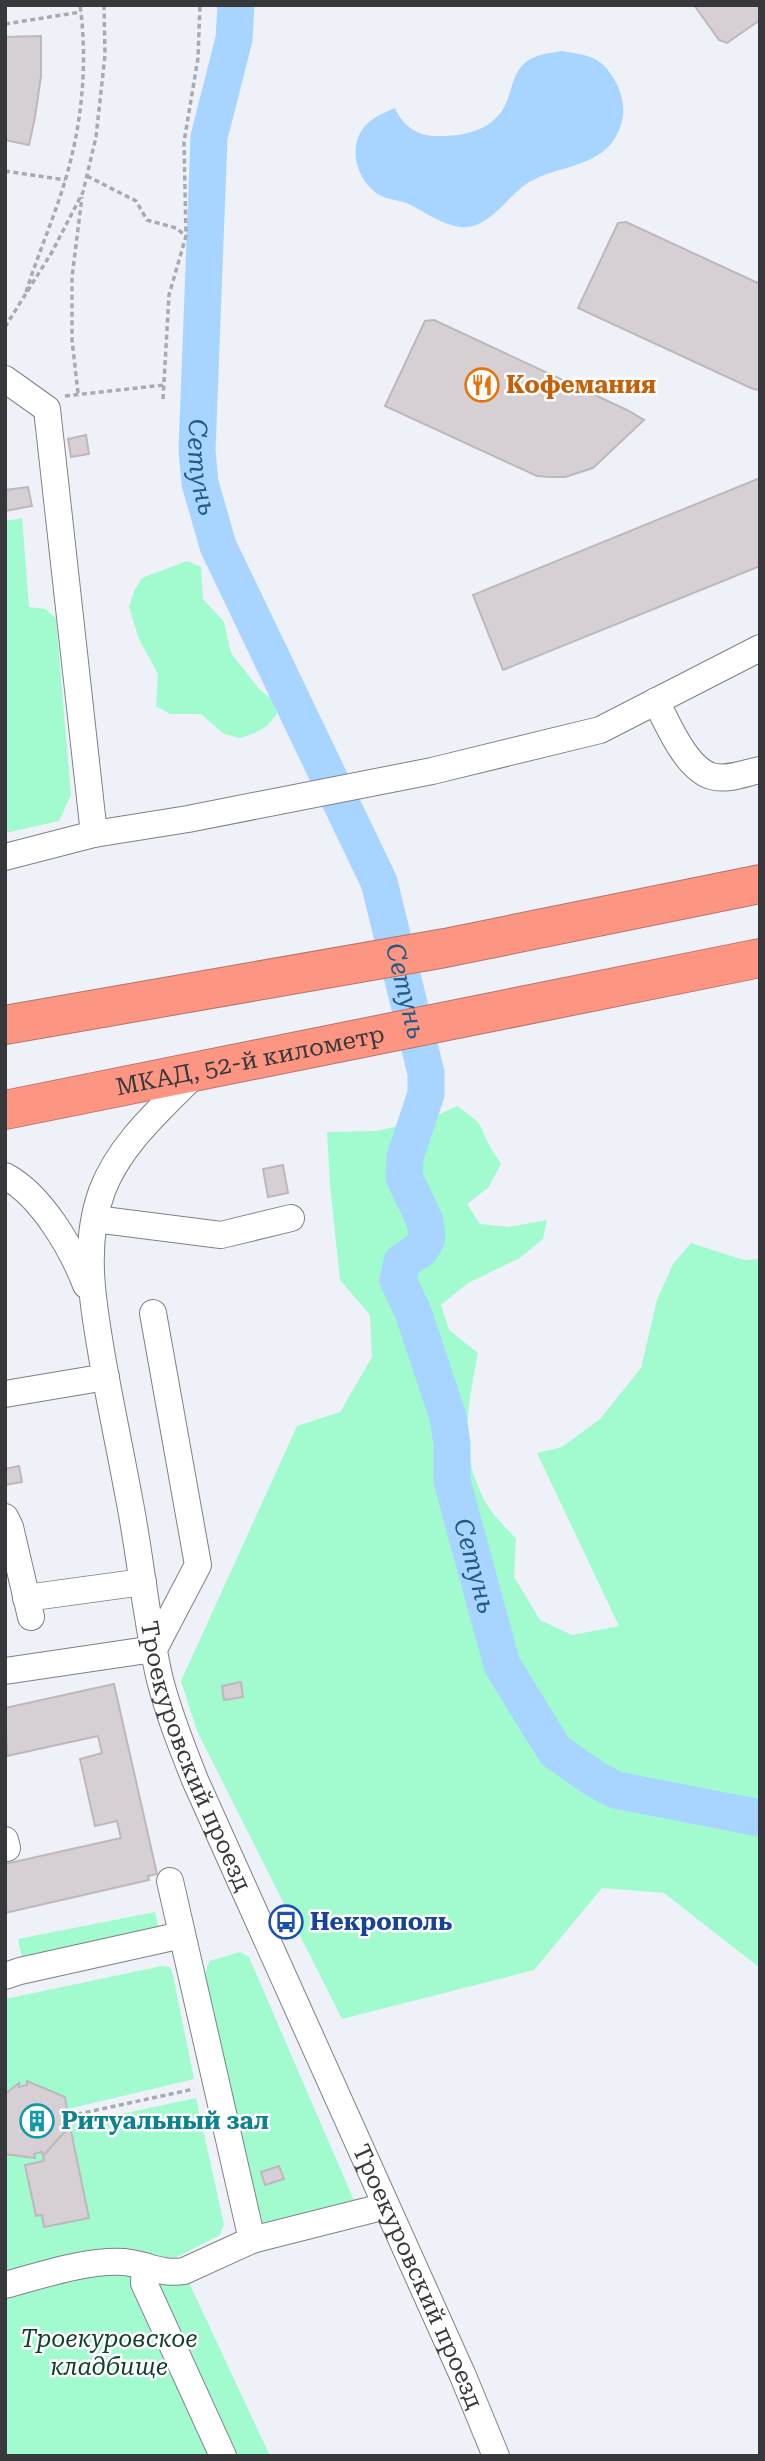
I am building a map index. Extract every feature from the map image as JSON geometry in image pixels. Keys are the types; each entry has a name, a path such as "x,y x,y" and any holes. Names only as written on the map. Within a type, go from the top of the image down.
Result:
{"highway":[{"path":"5,1025 445,948 747,887"},
{"name":"МКАД, 52-й километр","path":"5,1110 754,959"}],"street":[{"path":"5,379 47,409 94,834"},
{"path":"5,857 94,834 188,819 432,771 600,730 760,648"},
{"path":"656,701 677,744 691,761 710,776 733,777 760,770"},
{"name":"Троекуровский проезд","path":"198,1070 146,1124 116,1162 102,1191 95,1219 91,1257 92,1300 154,1649 173,1726 195,1780 386,2206 454,2380 496,2456"},
{"name":"Троекуровский проезд","path":"5,1176 15,1181 51,1219 78,1262 92,1300"},
{"path":"95,1219 221,1234 291,1218"},
{"path":"5,1671 154,1649 198,1564 153,1313"},
{"path":"5,1394 106,1377"},
{"path":"5,1517 10,1527 29,1607 143,1582"},
{"path":"5,1840 5,1848"},
{"path":"170,1881 252,2240"},
{"path":"5,1976 182,1935"},
{"path":"5,2285 91,2264 123,2262 159,2271 184,2271 252,2240 386,2206"},
{"path":"145,2266 144,2283 223,2456"}],"path":[{"path":"23,299 65,180 83,85 80,5"},
{"path":"78,393 72,340 72,277 83,192 96,137 105,55 104,5"},
{"path":"163,399 169,295 186,236 184,142 198,58 200,5"},
{"path":"5,24 81,12"},
{"path":"5,171 65,180"},
{"path":"87,176 136,201 146,220 176,228 186,236"},
{"path":"5,327 52,252 83,192"},
{"path":"59,397 163,384"},
{"path":"69,2116 216,2084"}],"green space":[{"path":"22,518 29,607 45,609 56,618 71,795 59,821 5,833 5,521"},
{"path":"187,561 201,567 203,599 224,622 231,653 260,690 272,699 277,714 267,726 255,733 240,738 224,734 201,714 170,714 156,706 158,674 139,639 129,607 142,578"},
{"path":"458,1106 479,1123 501,1164 488,1188 467,1204 480,1224 509,1227 547,1220 543,1239 520,1258 468,1283 441,1305 449,1330 478,1353 469,1410 468,1447 471,1465 488,1506 516,1539 514,1577 540,1620 572,1635 619,1626 537,1453 562,1447 600,1419 641,1368 657,1300 673,1264 691,1243 744,1260 760,1259 760,1968 664,1893 602,1888 534,1970 342,2019 197,1731 181,1681 297,1426 340,1412 372,1357 370,1315 340,1280 327,1132 377,1131 430,1118"},
{"path":"155,1912 159,1930 22,1958 18,1939"},
{"path":"240,1952 249,1957 356,2205 346,2222 339,2204 288,2223 268,2225 261,2222 205,1974 209,1961"},
{"name":"Троекуровское кладбище","path":"162,1966 170,1967 173,1975 194,2079 68,2109 70,2125 196,2098 224,2224 220,2235 177,2257 270,2456 5,2456 5,1999"}],"water":[{"path":"562,51 599,61 614,78 620,92 623,117 619,129 610,145 597,156 535,179 488,219 470,227 447,224 411,205 380,195 363,178 356,160 357,141 373,119 395,108 410,128 420,133 433,136 466,134 486,126 502,111 516,75 530,59"}],"building":[{"path":"694,5 760,5 760,20 727,43 719,40"},
{"path":"41,36 41,76 29,145 5,140 5,37"},
{"path":"626,222 760,284 760,390 578,308 618,223"},
{"path":"434,320 644,420 593,468 565,477 551,477 537,476 385,406 425,321"},
{"path":"86,435 89,454 71,457 68,439"},
{"path":"760,478 760,566 503,670 473,595"},
{"path":"28,487 32,506 5,511 5,490"},
{"path":"283,1165 288,1193 268,1197 263,1169"},
{"path":"19,1466 22,1482 5,1485 5,1469"},
{"path":"241,1682 243,1697 224,1700 222,1686"},
{"path":"114,1684 157,1874 148,1876 149,1880 5,1913 5,1864 121,1838 117,1821 95,1826 80,1759 102,1753 98,1736 7,1756 5,1708"},
{"name":"Ритуальный зал","path":"27,2081 65,2097 70,2126 43,2156 42,2152 34,2154 35,2158 5,2154 5,2094 19,2083 19,2087 27,2085"},
{"path":"70,2126 89,2218 44,2227 42,2215 36,2216 25,2165 44,2161 43,2156"},
{"path":"279,2166 284,2179 265,2185 261,2172"}],"waterway":[{"name":"Сетунь","path":"236,5 234,39 209,137 197,451 200,483 218,546 379,882 426,1073 426,1094 405,1157 404,1177 425,1221 427,1238 421,1249 402,1262 398,1280 413,1312 448,1417 452,1444 452,1481 502,1665 555,1751 595,1779 616,1790 760,1818"}],"place":[{"name":"Кофемания","path":"482,385"},
{"name":"Некрополь","path":"286,1922"},
{"name":"Ритуальный зал","path":"37,2121"}]}
